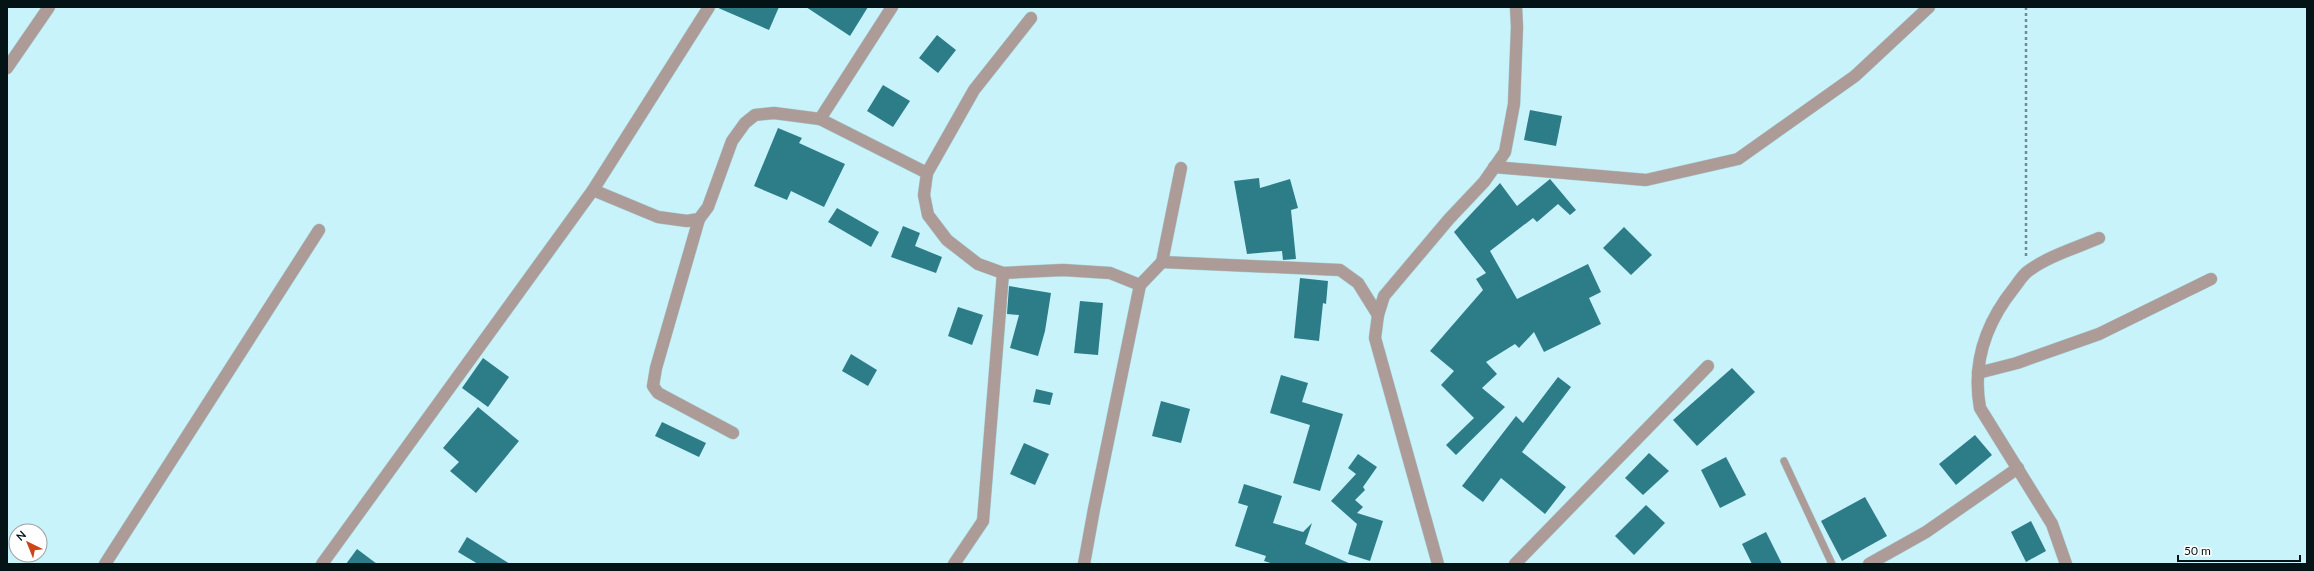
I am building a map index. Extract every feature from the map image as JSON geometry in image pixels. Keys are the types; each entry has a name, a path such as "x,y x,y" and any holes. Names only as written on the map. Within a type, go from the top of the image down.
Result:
{"street":[{"path":"7,68 49,7"},
{"path":"322,564 593,190 710,7"},
{"path":"820,119 892,7"},
{"path":"1438,564 1375,338 1378,315 1384,296 1395,281 1484,182 1505,152 1514,104 1517,27 1516,7"},
{"path":"1494,167 1646,180 1738,159 1856,76 1929,7"},
{"path":"1031,18 974,90 928,173 924,195 928,215 947,240 978,264 1002,273 1063,270 1110,273 1140,285"},
{"path":"733,433 658,392 654,386 656,368 699,219 708,207 732,141 745,123 755,115 774,113 820,119 928,173"},
{"path":"1084,564 1140,285 1162,262 1181,168"},
{"path":"593,190 658,217 687,221 699,219"},
{"path":"105,564 319,230"},
{"path":"2066,564 2052,524 1980,408 1976,387 1983,344 1994,315 2027,272 2043,262 2100,238"},
{"path":"1162,262 1340,270 1358,283 1378,315"},
{"path":"954,564 983,521 1002,273"},
{"path":"1978,373 2017,363 2099,334 2211,279"},
{"path":"1515,564 1708,366"},
{"path":"1869,564 1926,532 2018,468"}],"lane":[{"path":"1784,461 1832,564"}],"path":[{"path":"2026,7 2027,272"}],"building":[{"path":"716,7 779,7 769,30"},
{"path":"806,7 868,7 850,36"},
{"path":"937,35 956,50 938,73 919,58"},
{"path":"883,85 910,101 893,127 867,111"},
{"path":"1530,110 1562,116 1556,146 1524,140"},
{"path":"778,128 802,138 799,143 845,164 824,207 791,191 787,200 754,186"},
{"path":"1259,178 1260,188 1290,179 1298,208 1291,210 1296,259 1283,260 1282,251 1247,254 1234,181"},
{"path":"1550,179 1576,210 1570,215 1558,204 1537,222 1533,218 1490,251 1517,299 1588,264 1601,292 1589,298 1601,324 1544,352 1534,332 1519,348 1515,344 1486,362 1497,374 1482,388 1505,407 1456,455 1446,445 1474,418 1441,385 1454,371 1430,351 1483,290 1476,279 1486,273 1454,232 1500,183 1517,206"},
{"path":"837,208 879,232 871,247 828,222"},
{"path":"903,226 920,233 915,246 942,257 936,273 891,257"},
{"path":"1624,227 1652,255 1631,275 1603,248"},
{"path":"1300,278 1328,281 1326,304 1323,303 1319,341 1294,338"},
{"path":"1009,286 1051,293 1045,331 1038,356 1010,348 1019,315 1007,314"},
{"path":"1080,301 1103,303 1098,355 1074,353"},
{"path":"958,307 983,315 972,345 948,336"},
{"path":"851,354 877,370 868,386 842,371"},
{"path":"483,358 509,377 488,407 462,388"},
{"path":"1732,368 1755,392 1697,446 1673,420"},
{"path":"1281,375 1308,383 1302,402 1343,414 1320,491 1293,483 1310,425 1270,413"},
{"path":"1558,377 1571,387 1522,452 1566,487 1545,514 1501,478 1483,502 1462,486 1516,416 1523,423"},
{"path":"1036,389 1053,393 1050,405 1033,402"},
{"path":"1161,401 1190,409 1181,443 1152,436"},
{"path":"478,407 519,441 476,493 450,471 459,462 443,448"},
{"path":"662,422 706,443 699,457 655,436"},
{"path":"1975,435 1992,455 1956,485 1939,464"},
{"path":"1024,443 1049,454 1035,485 1010,474"},
{"path":"1649,453 1669,471 1643,495 1625,478"},
{"path":"1358,454 1377,467 1363,487 1365,490 1355,500 1363,507 1357,513 1383,521 1370,561 1348,554 1357,524 1331,501 1356,474 1348,468"},
{"path":"1726,457 1746,495 1720,508 1701,470"},
{"path":"1244,484 1282,496 1273,523 1303,532 1312,523 1305,544 1351,564 1274,564 1264,561 1266,556 1235,546 1248,506 1238,503"},
{"path":"1865,497 1887,536 1842,561 1821,521"},
{"path":"1646,505 1665,523 1634,555 1615,536"},
{"path":"2031,521 2046,551 2026,562 2011,532"},
{"path":"1766,532 1782,564 1752,564 1742,544"},
{"path":"467,537 510,564 478,564 458,552"},
{"path":"357,549 377,564 346,564"}]}
